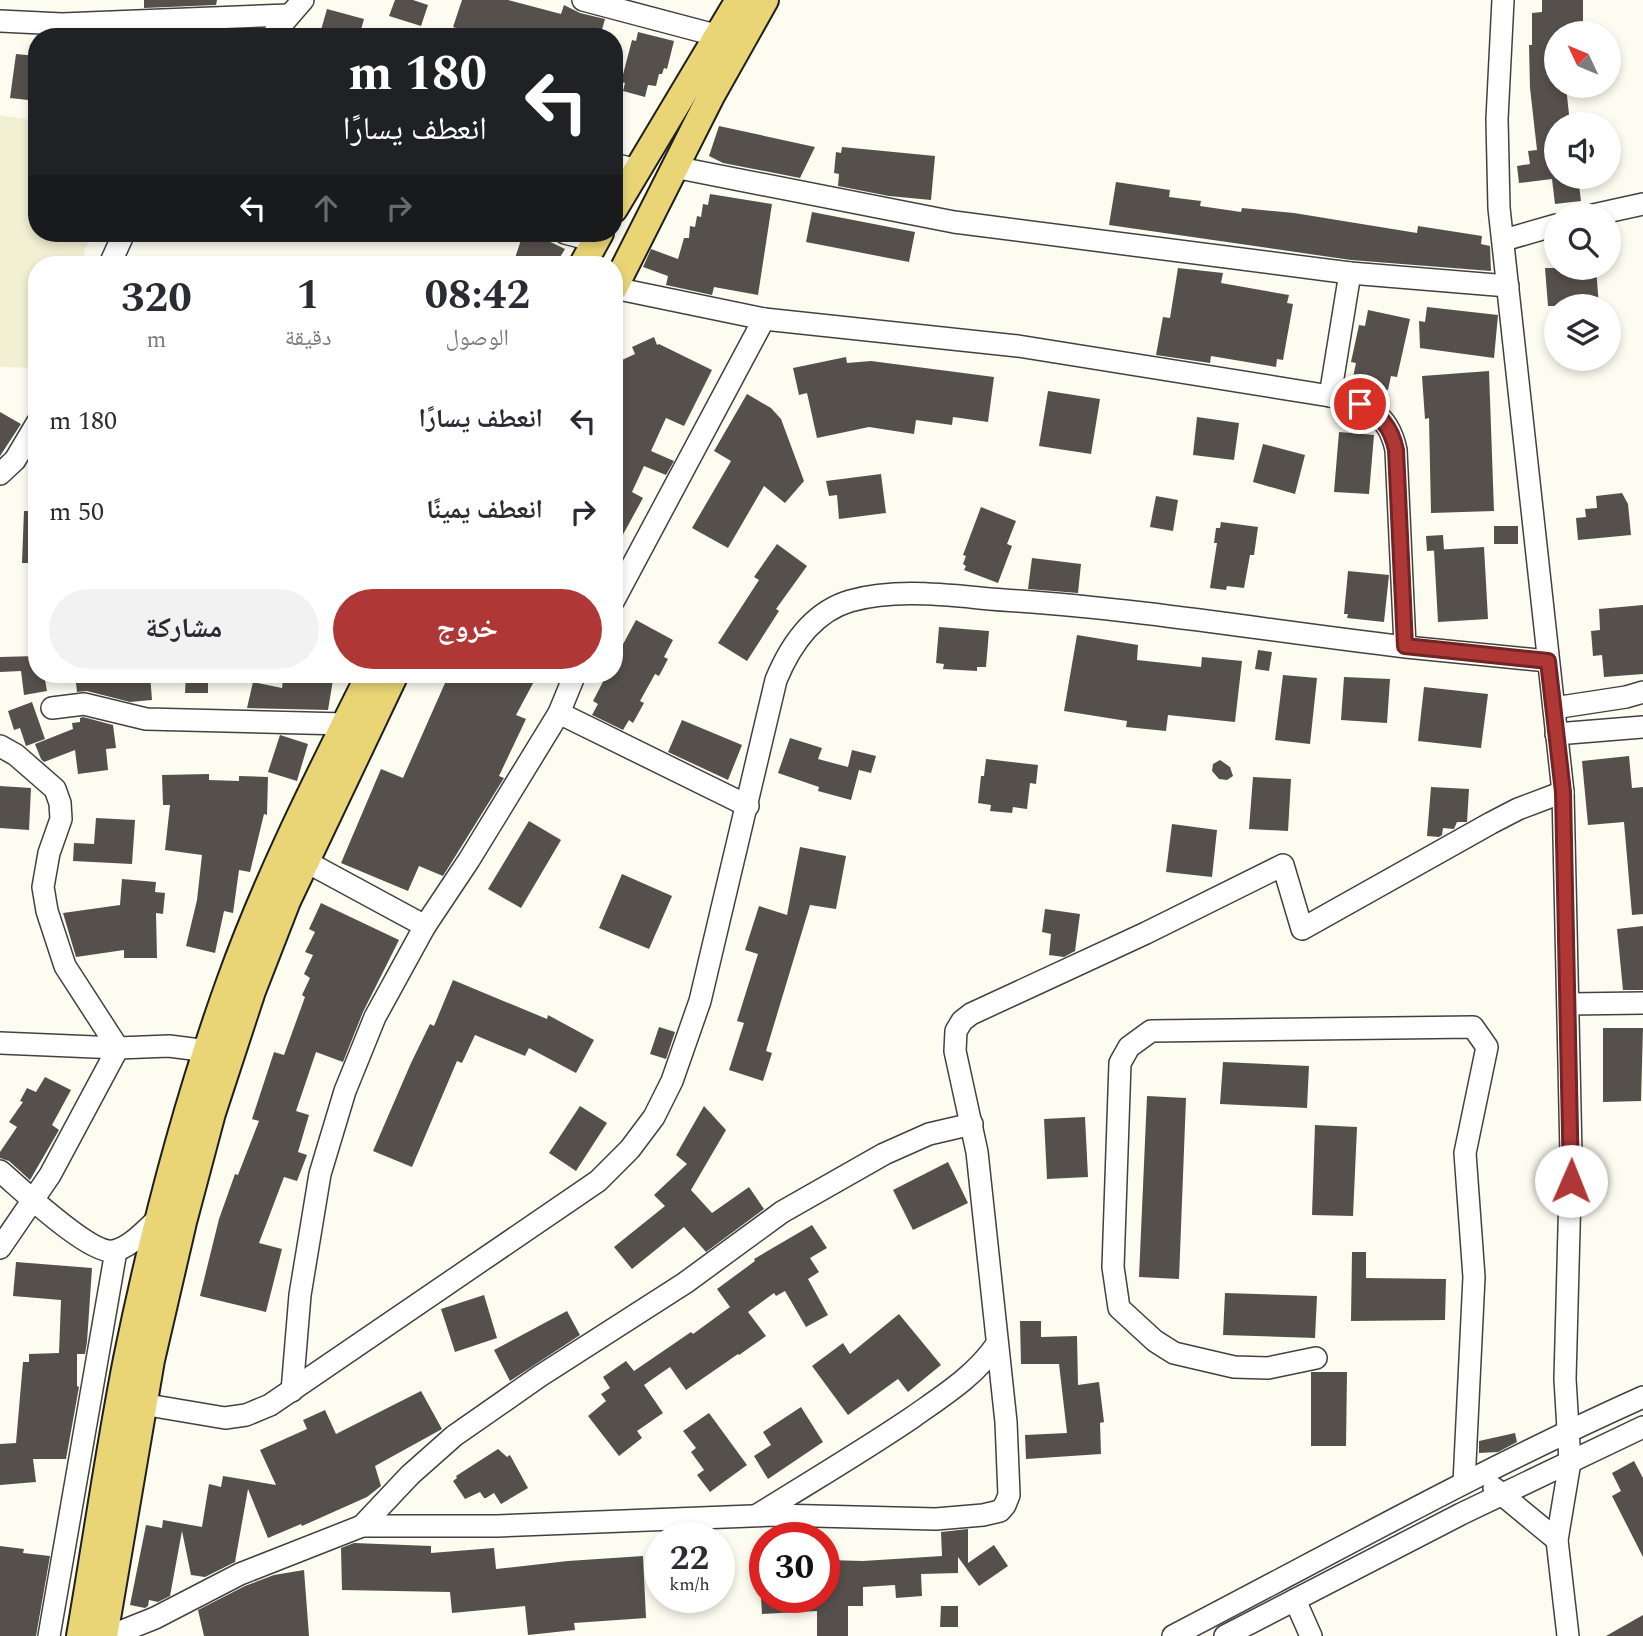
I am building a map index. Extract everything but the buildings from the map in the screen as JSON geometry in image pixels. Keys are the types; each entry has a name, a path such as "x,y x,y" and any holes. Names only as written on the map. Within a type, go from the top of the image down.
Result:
{"main road":[{"path":"625,167 719,36 738,0"},
{"path":"623,224 674,167 710,96 765,0"},
{"path":"80,1636 127,1363 146,1271 192,1099 230,980 277,867 366,683"},
{"path":"104,1636 142,1404 183,1222 212,1113 287,901 391,683"}],"street":[{"path":"583,0 719,36"},
{"path":"1503,0 1498,77 1497,168 1563,792 1572,1154 1565,1379 1570,1462 1557,1540 1568,1636"},
{"path":"0,22 62,23 175,9 295,8"},
{"path":"278,28 295,8"},
{"path":"674,167 954,222 1350,273 1508,286"},
{"path":"1621,209 1643,204"},
{"path":"1504,240 1544,228"},
{"path":"1330,396 1350,273"},
{"path":"623,290 765,319 1018,345 1330,396 1360,404 1383,419 1393,436 1401,539 1405,646"},
{"path":"623,583 765,319"},
{"path":"0,474 15,460 28,438"},
{"path":"142,1404 225,1418 246,1415 270,1405 598,1181 630,1149 654,1117 672,1081 700,1001 776,680 784,660 806,630 823,615 847,602 890,593 1056,604 1548,661"},
{"path":"292,1391 300,1295 320,1174 345,1091 375,1017 425,926 559,713 571,683"},
{"path":"1554,708 1626,697 1643,691"},
{"path":"52,708 84,704 146,719 345,724"},
{"path":"559,713 748,806"},
{"path":"1556,734 1643,727"},
{"path":"0,746 34,769 55,789 60,803 61,819 49,853 43,887 47,911 65,966 118,1048"},
{"path":"110,1636 155,1618 240,1574 362,1526 497,1526 757,1515 936,1519 1000,1511 1005,1505 1009,1486 1006,1422 977,1153 955,1051 954,1039 962,1021 971,1013 1146,933 1283,865 1302,929 1491,823 1518,809 1563,792"},
{"path":"305,861 425,926"},
{"path":"1569,1004 1643,1003"},
{"path":"1316,1357 1268,1368 1234,1367 1174,1353 1155,1341 1119,1308 1113,1267 1120,1063 1129,1046 1151,1031 1473,1027 1487,1047 1465,1153 1474,1277 1464,1483"},
{"path":"0,1043 118,1048 169,1046 208,1051"},
{"path":"1,1242 34,1200 118,1048"},
{"path":"362,1526 411,1475 454,1436 540,1376 685,1283 782,1212 884,1154 929,1134 972,1124"},
{"path":"0,1171 84,1240 106,1251 116,1251 127,1245 161,1216"},
{"path":"49,1636 116,1251"},
{"path":"757,1515 893,1430 965,1380 986,1360 997,1344"},
{"path":"1173,1636 1488,1470 1643,1398"},
{"path":"1225,1636 1502,1494 1643,1427"},
{"path":"1488,1470 1490,1484 1557,1540"},
{"path":"1295,1600 1311,1636"}],"green space":[{"path":"0,115 28,120 28,242 88,242 84,256 28,256 28,368 0,367"}],"route":[{"path":"1360,404 1383,419 1393,436 1396,450 1405,646 1548,661 1563,792 1571,1181"}]}
